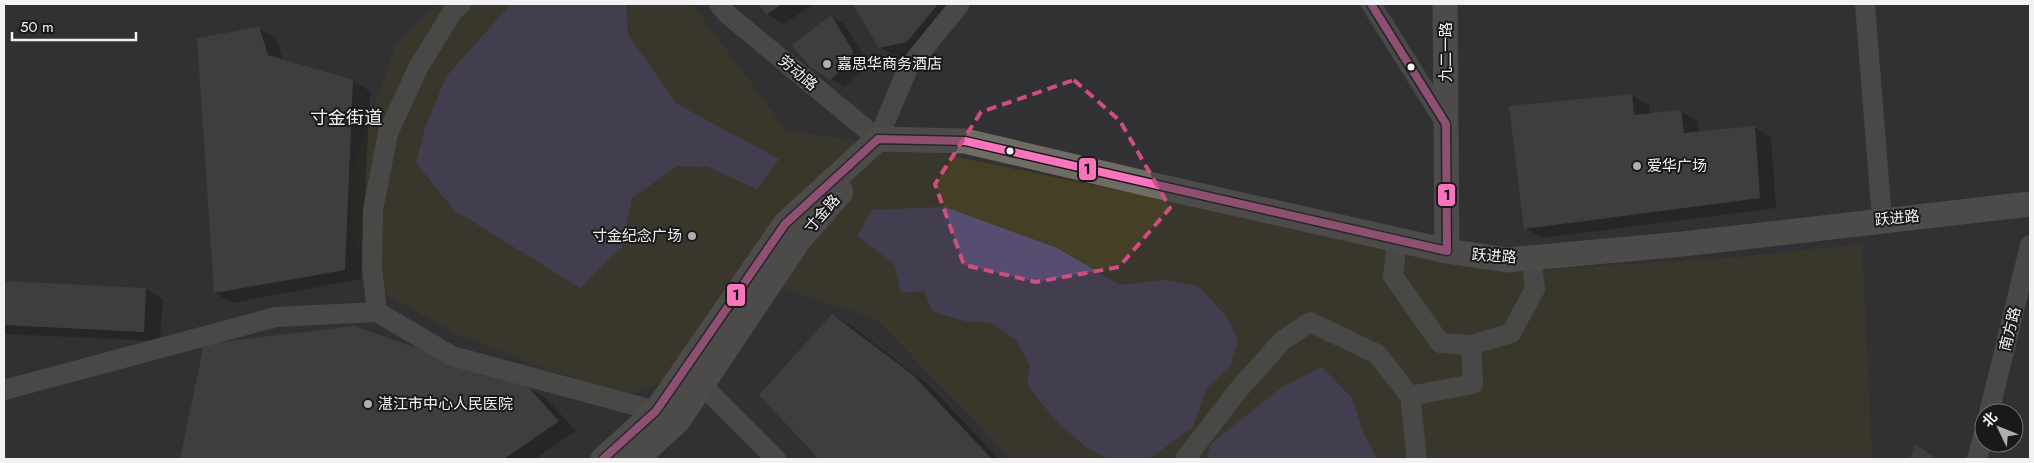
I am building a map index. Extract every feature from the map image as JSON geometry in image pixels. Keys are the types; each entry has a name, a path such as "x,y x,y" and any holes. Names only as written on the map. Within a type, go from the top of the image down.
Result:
{"main road":[{"name":"九二一路","path":"1445,4 1447,251"},
{"name":"跃进路","path":"878,139 965,140 1397,240 1447,251 1507,260 1682,244 2030,204"},
{"name":"寸金路","path":"636,459 678,421 799,240 844,188 878,139"},
{"name":"寸金路","path":"603,459 656,411 785,224 878,139"}],"street":[{"name":"劳动路","path":"719,4 727,14 878,139"},
{"path":"878,139 908,68 960,4"},
{"path":"1371,4 1446,124"},
{"path":"1865,4 1882,220"},
{"path":"377,312 372,268 374,210 388,133 419,66 453,6"},
{"path":"1397,240 1393,276 1440,343 1470,344 1511,333 1535,289 1531,257"},
{"name":"南方路","path":"1991,403 2030,245"},
{"path":"4,390 276,318 377,312 452,356 656,411"},
{"path":"1185,459 1239,389 1282,341 1310,322 1377,354 1410,396 1417,459"},
{"path":"1410,396 1473,384 1470,344"},
{"path":"702,386 776,459"}],"highlighted area":[{"path":"1074,80 1120,121 1170,208 1119,267 1036,282 964,265 935,184 981,112"}],"shaded area":[{"path":"437,4 692,4 786,130 944,154 1509,272 1740,257 1862,244 1872,459 1012,459 876,319 739,274 667,381 625,395 538,366 457,334 387,295 353,240 350,176 396,45"},
{"path":"511,4 626,4 628,35 677,104 779,159 757,189 708,167 677,166 632,198 622,247 580,288 454,210 416,163 425,128 446,77"},
{"path":"945,207 1057,248 1120,285 1167,280 1198,286 1226,316 1238,340 1230,367 1206,389 1193,427 1149,459 1108,459 1087,448 1054,419 1027,384 1030,366 1016,340 992,323 965,321 933,312 924,291 901,293 894,264 857,236 872,210"},
{"path":"1322,367 1352,398 1364,434 1377,459 1207,459 1211,444 1234,425 1282,387"}],"building":[{"path":"759,4 782,4 766,15"},
{"path":"938,4 907,42 879,48 853,5"},
{"path":"831,15 853,51 850,61 830,80 810,67 792,45"},
{"path":"259,27 268,55 353,80 345,270 214,293 197,38"},
{"name":"爱华广场","path":"1632,94 1634,115 1681,110 1684,133 1755,126 1760,198 1524,229 1509,106"},
{"path":"4,281 146,288 144,332 4,325"},
{"path":"832,314 913,375 992,459 819,459 759,395"},
{"name":"湛江市中心人民医院","path":"354,326 528,387 559,421 504,459 180,459 204,344"},
{"path":"1915,444 1937,459 1910,459"}],"transit line":[{"name":"1","path":"603,459 656,411 785,224 878,139 965,141 1447,251 1446,124 1371,4"}],"place":[{"name":"嘉思华商务酒店","path":"827,64"},
{"name":"爱华广场","path":"1637,166"},
{"name":"寸金纪念广场","path":"692,236"},
{"name":"湛江市中心人民医院","path":"368,404"}],"district":[{"name":"寸金街道","path":"346,118"}]}
